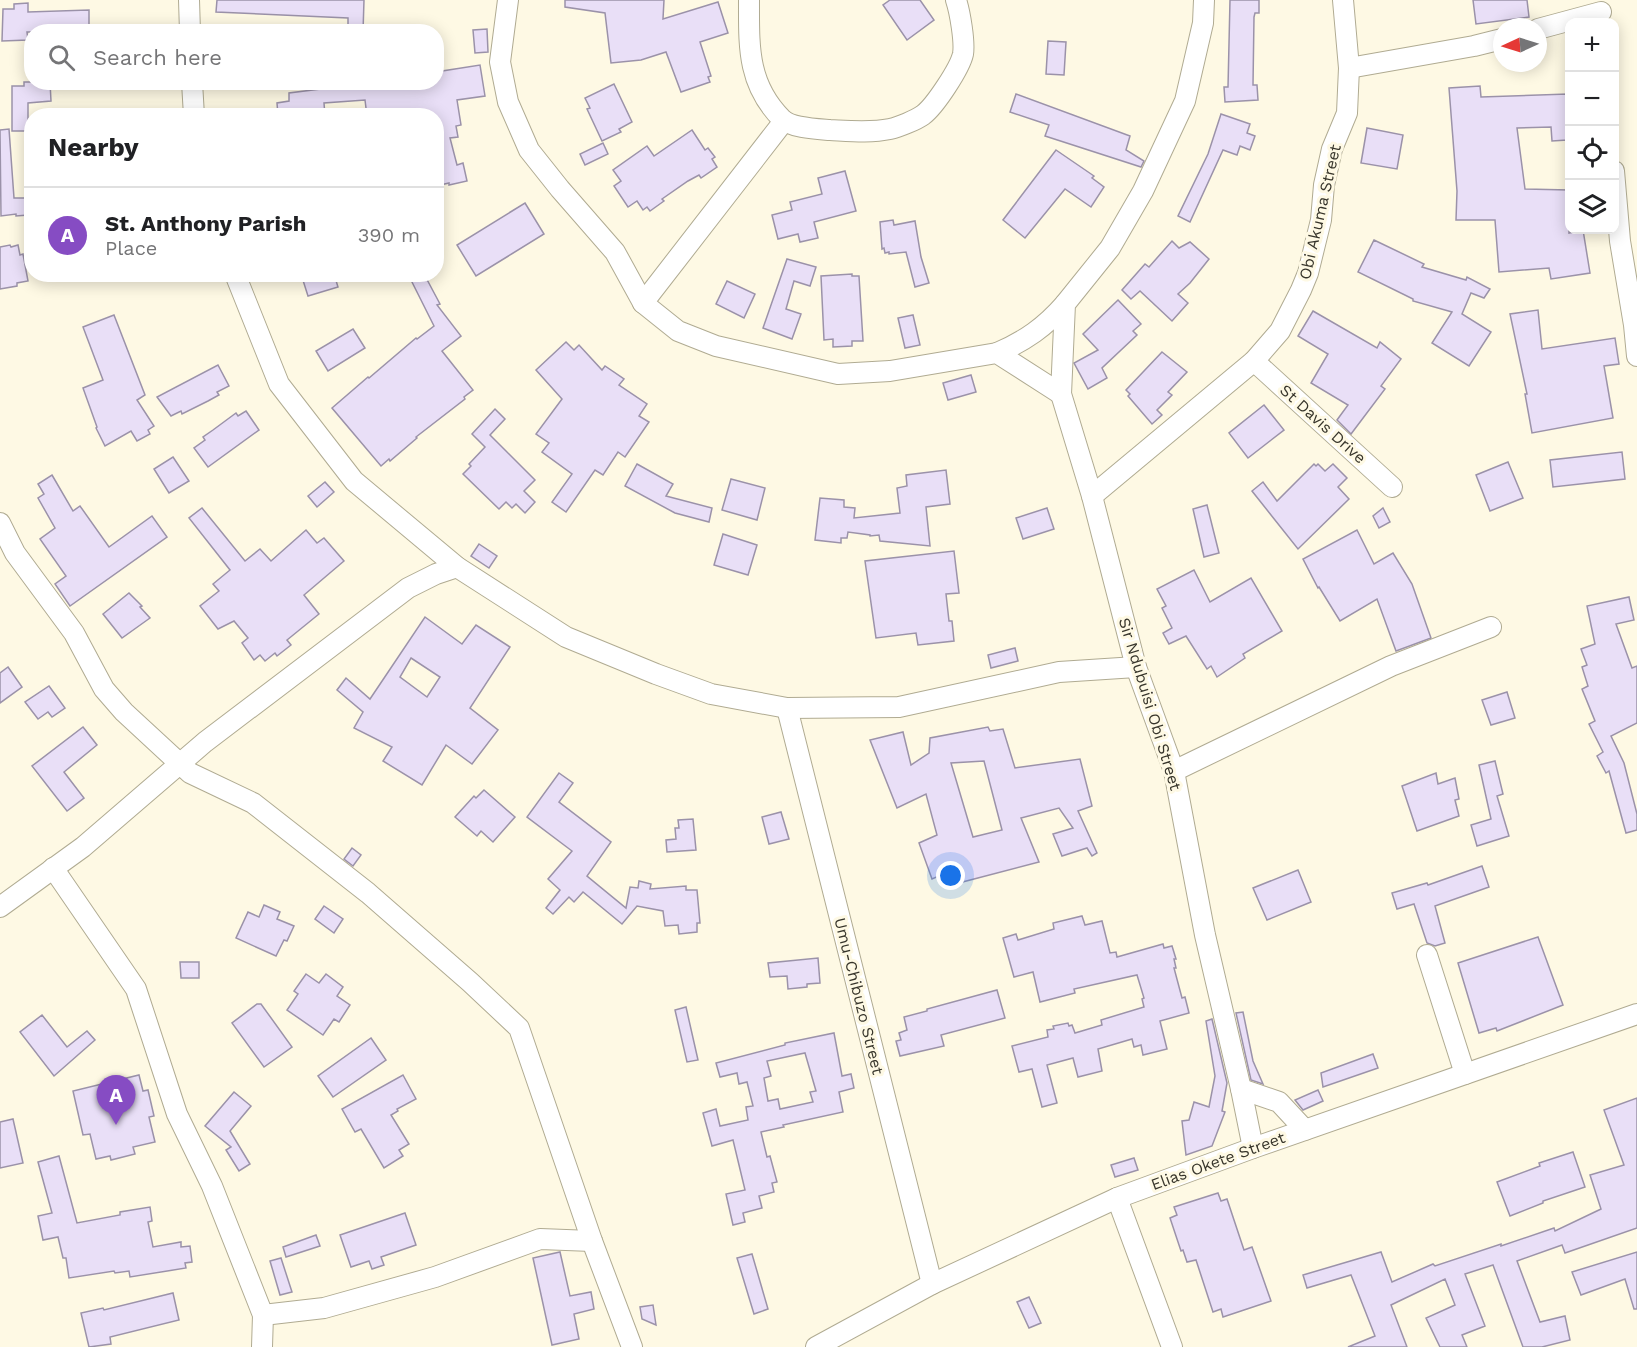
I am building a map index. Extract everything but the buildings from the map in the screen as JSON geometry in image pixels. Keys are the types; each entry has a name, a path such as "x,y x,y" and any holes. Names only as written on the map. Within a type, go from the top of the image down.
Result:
{"street":[{"path":"189,0 190,24"},
{"path":"508,0 500,62 507,102 529,150 615,252 643,303 678,331 716,346 838,374 890,371 997,353 1037,333 1065,304 1115,238 1143,191 1185,101 1203,23 1204,0"},
{"path":"749,0 751,62 757,83 768,102 784,121 812,129 856,132 890,129 923,115 949,83 963,54 960,14 956,0"},
{"name":"Obi Akuma Street","path":"1092,495 1254,361 1280,331 1308,273 1321,220 1328,165 1347,113 1349,68 1343,0"},
{"path":"1547,27 1601,12"},
{"path":"1349,68 1493,41"},
{"path":"192,90 194,108"},
{"path":"643,303 784,121"},
{"path":"1615,180 1620,240 1637,356"},
{"path":"238,282 279,384 354,481 457,567 566,637 711,694 787,708 898,707 1059,672 1136,667"},
{"name":"Sir Ndubuisi Obi Street","path":"1065,304 1061,393 1092,495 1136,667 1174,771 1205,934 1241,1089 1252,1148"},
{"path":"997,353 1061,393"},
{"name":"St Davis Drive","path":"1254,361 1392,487"},
{"path":"0,523 15,553 74,633 104,689 124,712 190,773 253,803 368,893 519,1028 592,1241 633,1347"},
{"path":"0,908 82,847 214,735 408,588 436,574 457,567"},
{"path":"1174,771 1391,666 1491,627"},
{"name":"Umu-Chibuzo Street","path":"787,708 932,1284"},
{"path":"53,868 136,989 177,1114 212,1186 263,1315 262,1347"},
{"path":"1427,955 1465,1074"},
{"name":"Elias Okete Street","path":"816,1347 932,1284 1117,1198 1252,1148 1637,1014"},
{"path":"1241,1089 1279,1102 1305,1130"},
{"path":"1117,1198 1172,1347"},
{"path":"263,1315 335,1305 435,1277 540,1239 592,1241"}],"place":[{"name":"St. Anthony Parish","path":"116,1125"}]}
